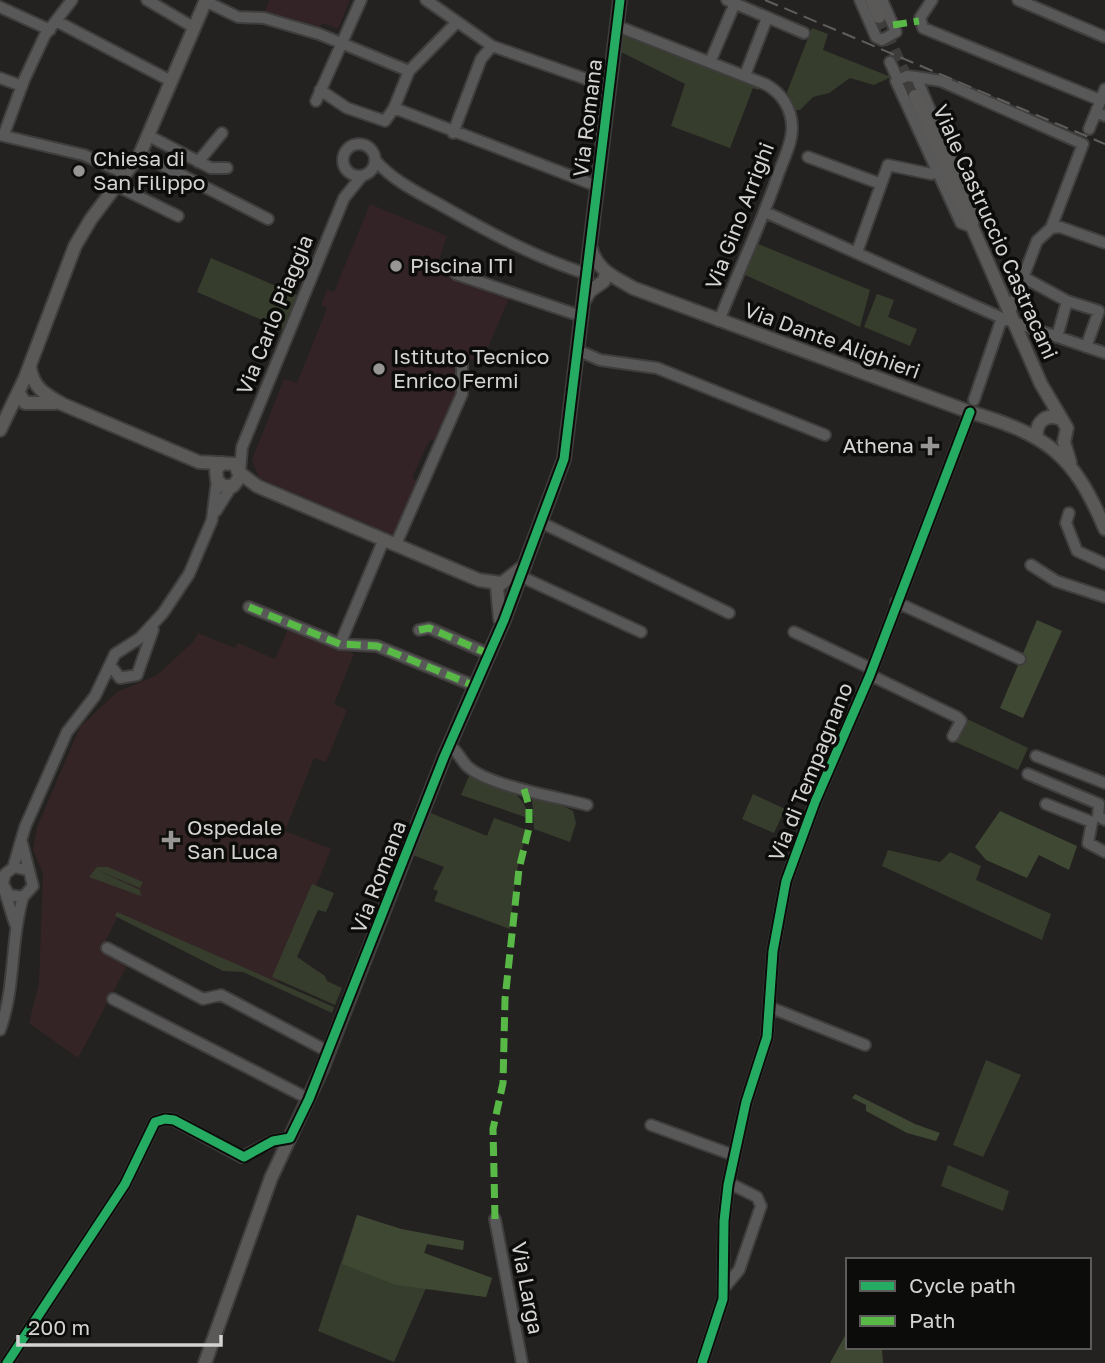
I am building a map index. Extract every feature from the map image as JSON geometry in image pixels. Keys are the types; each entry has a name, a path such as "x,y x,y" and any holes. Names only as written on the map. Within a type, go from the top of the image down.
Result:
{"main road":[{"name":"Via Romana","path":"205,1363 258,1211 309,1099 449,745 499,629 503,591 524,571 564,459 620,0"},
{"path":"872,0 879,17"},
{"path":"0,430 10,411 29,392 30,361 79,238 140,154 205,1"},
{"name":"Viale Castruccio Castracani","path":"915,96 1009,317 1041,384 1067,428 1058,445"},
{"name":"Via Romana","path":"591,241 593,257 602,277"},
{"path":"582,310 588,293 602,277 593,267 587,274"},
{"name":"Via Dante Alighieri","path":"602,277 972,406 1018,426 1037,438"},
{"name":"Viale Castruccio Castracani","path":"1037,438 1044,419 1041,384"},
{"path":"29,392 199,462 221,485 237,478 503,591"},
{"path":"1044,419 1061,419"},
{"name":"Via Dante Alighieri","path":"1018,426 1044,419"},
{"path":"1037,438 1044,446 1058,445 1088,491 1105,529"},
{"path":"199,462 235,464 237,478"},
{"path":"216,478 224,463"}],"street":[{"path":"72,0 53,25 22,86 2,134 84,155 126,174"},
{"path":"147,0 193,27"},
{"path":"361,0 318,96 380,122 385,121 394,108 409,71 457,22"},
{"path":"426,0 492,46 609,87"},
{"path":"860,0 876,37 882,40 896,32 882,0"},
{"path":"932,0 919,21 923,28 1100,100"},
{"path":"205,1 238,17 264,18 343,43 409,71"},
{"path":"1024,1 1105,37"},
{"path":"710,62 731,2 804,33"},
{"path":"0,7 53,25 171,81"},
{"path":"745,75 767,18"},
{"name":"Via Gino Arrighi","path":"617,26 745,75 777,92 787,106 792,122 789,144 765,212 719,320"},
{"path":"453,132 481,59 492,46"},
{"path":"890,62 898,80 896,81 961,223 972,227 975,216 916,77 907,76 898,80"},
{"name":"Via di Tempagnano","path":"702,1363 720,1315 724,1289 724,1220 733,1155 767,1037 774,942 786,881 815,802 871,672 1037,242 1051,228 1083,144 941,81 916,77"},
{"path":"0,78 22,86"},
{"path":"1089,129 1100,114 1100,100 1105,89"},
{"path":"394,108 597,186"},
{"path":"198,162 222,133"},
{"path":"149,136 211,168 227,168"},
{"path":"400,182 351,175 344,167 344,154 357,144 369,148 375,160 400,182 536,256 587,274"},
{"path":"140,154 268,219"},
{"path":"808,157 881,184"},
{"path":"363,176 373,169 375,160"},
{"path":"857,252 888,164 931,174 937,172"},
{"name":"Via Carlo Piaggia","path":"344,167 344,198"},
{"name":"Via Carlo Piaggia","path":"242,447 344,198 363,176"},
{"path":"117,187 178,216"},
{"path":"765,212 1057,337 1105,353"},
{"path":"1051,228 1060,228 1105,243"},
{"path":"456,274 582,310"},
{"path":"1023,277 1067,301 1099,311"},
{"path":"1086,347 1105,300"},
{"path":"1057,337 1067,301"},
{"path":"577,350 600,360 657,368 825,435"},
{"path":"340,644 462,394 462,361"},
{"path":"224,463 242,447"},
{"path":"96,696 123,679 136,675 149,638 189,574 212,520 237,478 242,447"},
{"path":"212,520 216,478"},
{"path":"1069,513 1066,523 1077,551 1105,564"},
{"path":"542,523 729,613"},
{"path":"1031,565 1056,581 1105,597"},
{"path":"524,571 641,632"},
{"path":"896,602 1020,659"},
{"path":"249,607 340,644 377,646 475,686"},
{"path":"15,923 4,889 4,877 13,868 21,838 67,732 96,696 115,654 128,648 163,613"},
{"path":"419,630 429,628 489,654"},
{"path":"793,632 957,717 961,721 953,736"},
{"path":"128,648 137,653 141,661"},
{"path":"111,666 115,674 123,679"},
{"path":"449,745 457,750 467,766 481,774 519,789 587,805"},
{"path":"1035,755 1105,783"},
{"path":"1028,774 1100,804 1097,816 1105,820"},
{"path":"1046,804 1092,822 1088,845 1105,852"},
{"path":"0,1030 11,985 15,923 23,897 33,886 21,838"},
{"path":"13,868 27,870"},
{"path":"4,889 12,897 23,897"},
{"path":"107,948 203,999 220,995 328,1052"},
{"path":"113,999 309,1099"},
{"path":"769,1007 865,1045"},
{"path":"7,1363 125,1184 155,1122 162,1119 174,1120 242,1157 273,1141 290,1138"},
{"path":"651,1125 733,1155"},
{"path":"724,1289 739,1270 761,1206 757,1196 729,1182"},
{"name":"Via Larga","path":"495,1219 502,1272 522,1363"}],"shaded area":[{"path":"269,0 350,0 338,29 323,23 319,27 265,11"},
{"name":"Istituto Tecnico Enrico Fermi","path":"370,204 447,236 436,269 510,296 483,359 456,360 457,392 436,439 429,441 412,478 419,482 396,536 259,478 252,460 284,379 297,383 327,308 321,305 327,290 334,292"},
{"name":"Ospedale San Luca","path":"289,627 354,654 334,704 347,710 326,762 314,758 285,831 331,849 276,985 119,914 101,950 128,964 78,1058 29,1023 39,983 43,874 33,850 37,827 80,727 117,692 157,675 193,642 198,633 235,648 238,643 275,659"}],"green space":[{"path":"812,28 828,34 823,50 891,77 874,85 850,78 829,93 813,97 800,110 794,110 787,92"},
{"path":"622,36 758,86 758,90 753,88 730,148 671,126 685,84 619,51"},
{"path":"756,243 870,290 860,327 743,274"},
{"path":"211,258 297,295 283,329 197,292"},
{"path":"877,294 894,300 888,317 917,329 910,346 864,327"},
{"path":"1037,620 1062,631 1023,718 1000,708"},
{"path":"965,718 1028,748 1018,770 953,741"},
{"path":"470,774 499,784 515,794 526,808 528,818 461,795"},
{"path":"753,794 785,809 774,833 742,819"},
{"path":"532,797 553,801 573,811 576,823 570,842 534,829"},
{"path":"1000,811 1077,846 1069,870 1039,855 1027,878 986,860 975,847"},
{"path":"428,812 487,836 494,818 527,830 516,874 510,929 434,901 438,891 433,889 444,867 410,854"},
{"path":"888,850 940,862 950,852 981,866 976,880 1051,914 1042,940 882,866"},
{"path":"97,867 108,867 143,882 140,888 97,870 140,890 141,896 89,877"},
{"path":"312,884 334,893 326,912 318,910 297,957 325,976 327,981 342,988 335,1005 272,977"},
{"path":"117,912 334,1007 332,1013 243,972 223,971 115,916"},
{"path":"986,1060 1021,1075 983,1157 953,1145"},
{"path":"855,1094 915,1124 940,1133 936,1141 907,1133 866,1111 866,1105 852,1098"},
{"path":"948,1165 1009,1191 1003,1211 941,1186"},
{"path":"357,1215 401,1229 464,1241 463,1250 427,1244 424,1253 492,1278 486,1297 426,1288 394,1362 318,1331"},
{"path":"357,1215 401,1229 464,1241 463,1250 427,1244 424,1253 492,1278 486,1297 396,1285 342,1264"},
{"path":"846,1334 846,1349 882,1350 883,1363 830,1363"}],"tunnel":[{"path":"879,17 915,96"}],"railway":[{"path":"765,0 1105,144"}],"marked path":[{"path":"893,25 919,21"},
{"path":"249,607 340,644 377,646 475,686"},
{"path":"419,630 429,628 489,654"},
{"path":"495,1219 493,1129 503,1083 505,999 519,869 529,828 529,806 524,789"}],"cycle path":[{"path":"7,1363 125,1184 155,1122 174,1120 244,1157 273,1141 290,1138 309,1099 444,757 504,620 564,459 620,0"},
{"path":"702,1363 723,1299 724,1221 728,1185 746,1102 767,1037 773,951 786,881 815,802 870,675 970,412"}],"place":[{"name":"Chiesa di San Filippo","path":"79,171"},
{"name":"Piscina ITI","path":"396,266"},
{"name":"Istituto Tecnico Enrico Fermi","path":"379,369"},
{"name":"Athena","path":"930,446"},
{"name":"Ospedale San Luca","path":"171,840"}]}
